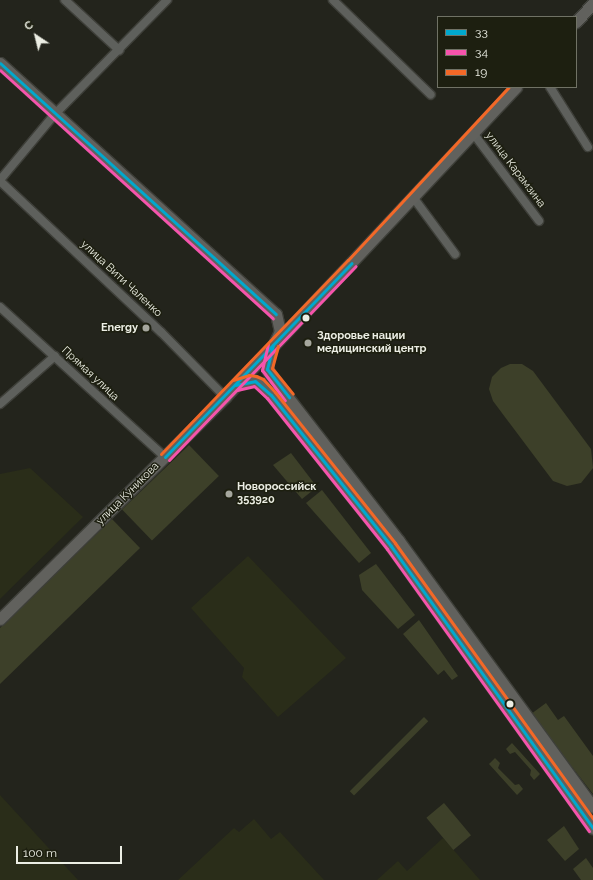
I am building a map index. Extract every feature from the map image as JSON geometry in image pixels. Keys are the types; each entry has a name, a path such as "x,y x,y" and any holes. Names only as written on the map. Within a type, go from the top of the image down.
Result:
{"street":[{"path":"65,0 119,50"},
{"path":"0,180 55,114 167,0"},
{"path":"334,0 431,95"},
{"path":"577,21 593,3"},
{"path":"0,63 276,314 286,319 303,314"},
{"name":"улица Куникова","path":"0,619 165,457 235,385 255,367 273,345 515,88"},
{"path":"551,88 588,147"},
{"name":"улица Карамзина","path":"473,133 539,220"},
{"name":"улица Вити Чаленко","path":"0,180 161,332 225,397"},
{"path":"413,198 455,254"},
{"name":"Прямая улица","path":"0,307 165,457"},
{"path":"276,314 280,331 273,345 267,364 270,374 395,544 593,807"},
{"path":"0,404 55,356"},
{"path":"255,367 270,374"},
{"path":"255,367 260,383 395,544 593,828"},
{"path":"235,385 250,380 260,383"}],"shaded area":[{"path":"510,364 522,364 533,371 591,449 593,468 581,483 567,486 553,481 493,401 489,389 492,377 501,368"},
{"path":"189,445 219,476 152,541 122,510"},
{"path":"291,453 317,487 302,499 273,465"},
{"path":"30,468 83,517 0,599 0,474"},
{"path":"322,490 371,553 359,563 306,503"},
{"path":"112,519 140,548 0,684 0,628"},
{"path":"248,556 346,658 278,717 242,677 244,668 191,608"},
{"path":"376,564 415,615 398,629 362,590 359,575"},
{"path":"419,620 458,676 452,680 444,670 438,675 403,634"},
{"path":"546,703 558,720 564,716 593,756 593,794 531,714"},
{"path":"424,717 428,721 354,795 350,791"},
{"path":"512,743 540,774 534,780 530,775 531,770 515,752 510,754 506,749"},
{"path":"495,758 500,763 498,768 515,785 519,784 523,789 517,795 489,764"},
{"path":"0,795 78,880 0,880"},
{"path":"444,803 471,835 453,850 426,818"},
{"path":"254,819 271,839 280,832 324,880 178,880 234,828 239,832"},
{"path":"564,826 579,849 565,861 547,840"},
{"path":"443,838 480,880 377,880 398,861 407,871"},
{"path":"586,858 593,868 593,880 581,880 573,869"}],"transit line":[{"name":"33","path":"0,63 276,314"},
{"name":"34","path":"0,70 273,318"},
{"name":"19","path":"161,454 348,260 508,88"},
{"name":"33","path":"165,457 352,263"},
{"name":"34","path":"169,460 356,266"},
{"name":"34","path":"268,344 262,370 285,400"},
{"name":"33","path":"273,345 267,369 289,397"},
{"name":"19","path":"278,346 272,368 293,394"},
{"name":"19","path":"233,380 249,375 256,376 263,379 275,392 395,543 593,819"},
{"name":"33","path":"235,385 255,381 271,395 391,546 593,828"},
{"name":"34","path":"237,390 254,386 267,398 387,549 589,831"}],"place":[{"name":"Energy","path":"146,328"},
{"name":"Здоровье нации медицинский центр","path":"308,343"},
{"name":"Новороссийск 353920","path":"229,494"}]}
